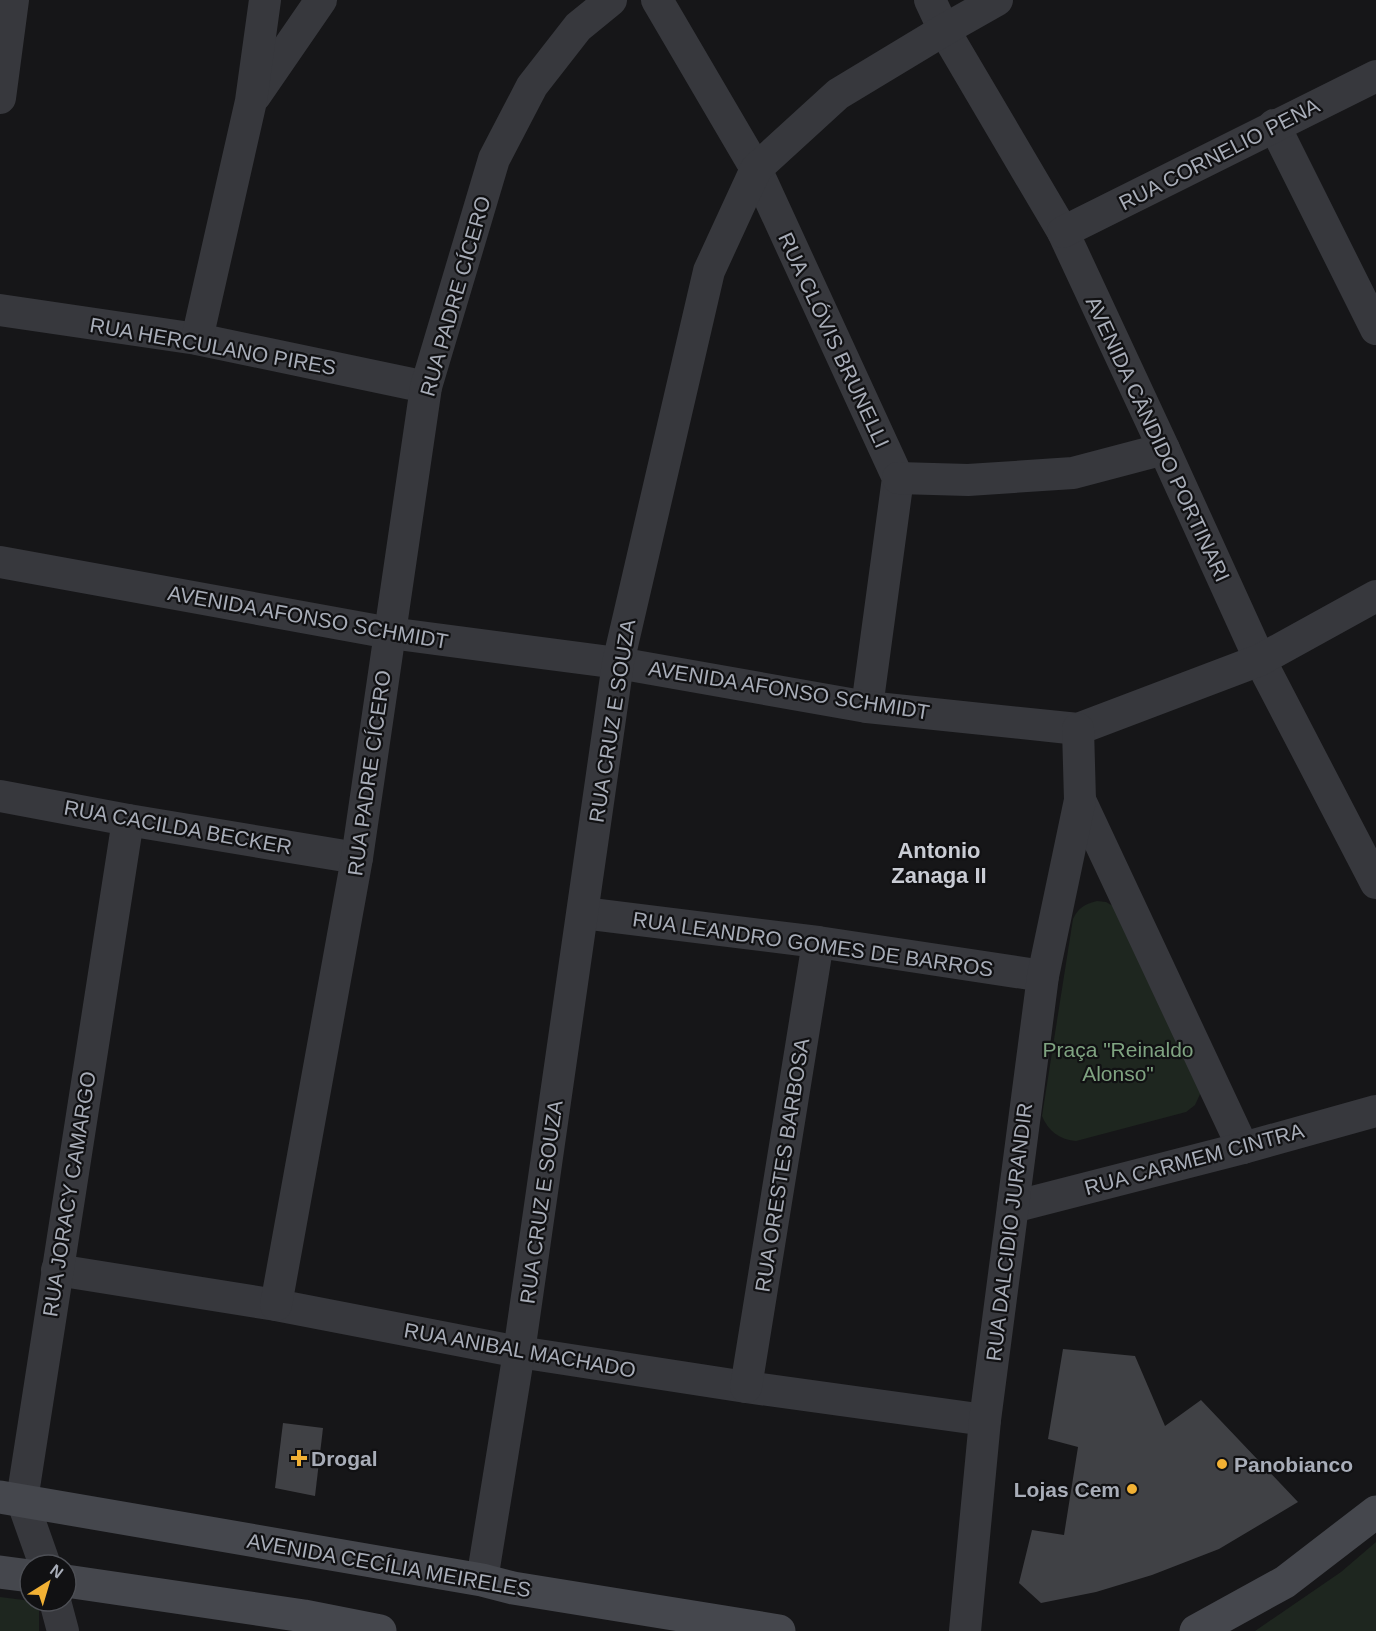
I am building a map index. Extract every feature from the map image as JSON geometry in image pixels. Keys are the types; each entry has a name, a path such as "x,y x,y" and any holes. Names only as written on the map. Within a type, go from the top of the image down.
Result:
{"street":[{"path":"0,98 13,0"},
{"path":"197,339 251,101 265,0"},
{"path":"251,101 321,0"},
{"name":"RUA PADRE CÍCERO","path":"276,1305 357,858 426,387 494,159 532,86 578,27 611,0"},
{"name":"RUA CLÓVIS BRUNELLI","path":"657,0 756,169 898,478"},
{"name":"AVENIDA CÂNDIDO PORTINARI","path":"930,0 944,30 1063,232 1260,660 1376,883"},
{"name":"RUA CRUZ E SOUZA","path":"482,1580 519,1352 618,663 709,271 756,169 838,94 997,0"},
{"name":"RUA CORNELIO PENA","path":"1063,232 1376,76"},
{"path":"1274,125 1376,329"},
{"name":"RUA HERCULANO PIRES","path":"0,310 197,339 426,387"},
{"path":"867,707 898,478 968,480 1073,473 1164,449"},
{"name":"AVENIDA AFONSO SCHMIDT","path":"0,562 390,633 618,663 867,707 1078,729 1260,660 1376,597"},
{"name":"RUA DALCIDIO JURANDIR","path":"965,1631 985,1420 1043,976 1080,800 1078,729"},
{"name":"RUA CACILDA BECKER","path":"0,796 357,858"},
{"path":"1080,800 1243,1148"},
{"name":"RUA JORACY CAMARGO","path":"39,1553 11,1498 57,1270 128,820"},
{"name":"RUA LEANDRO GOMES DE BARROS","path":"583,913 818,942 1043,976"},
{"name":"RUA ORESTES BARBOSA","path":"746,1388 818,942"},
{"name":"RUA CARMEM CINTRA","path":"1013,1207 1376,1111"},
{"name":"RUA ANIBAL MACHADO","path":"57,1270 276,1305 519,1352 746,1388 985,1420"},
{"name":"AVENIDA CECÍLIA MEIRELES","path":"11,1498 482,1580 513,1588 779,1631"},
{"path":"1196,1631 1285,1582 1376,1512"},
{"path":"0,1572 18,1574"},
{"path":"78,1583 304,1623 380,1631"},
{"path":"58,1613 63,1631"}],"green space":[{"name":"Praça \"Reinaldo Alonso\"","path":"1097,901 1113,906 1201,1092 1195,1105 1186,1112 1076,1141 1055,1134 1042,1116 1073,919 1082,907"},
{"path":"1376,1542 1376,1631 1255,1631 1341,1572"},
{"path":"0,1597 18,1599 18,1613 39,1613 39,1631 0,1631"}],"building":[{"name":"Lojas Cem","path":"1063,1349 1135,1356 1165,1426 1201,1400 1298,1502 1219,1549 1152,1575 1096,1592 1041,1603 1019,1583 1032,1530 1064,1535 1078,1447 1048,1439"},
{"name":"Drogal","path":"283,1423 323,1428 315,1496 275,1488"}],"place":[{"name":"Drogal","path":"299,1458"},
{"name":"Panobianco","path":"1222,1464"},
{"name":"Lojas Cem","path":"1132,1489"}],"district":[{"name":"Antonio Zanaga II","path":"939,862"}]}
